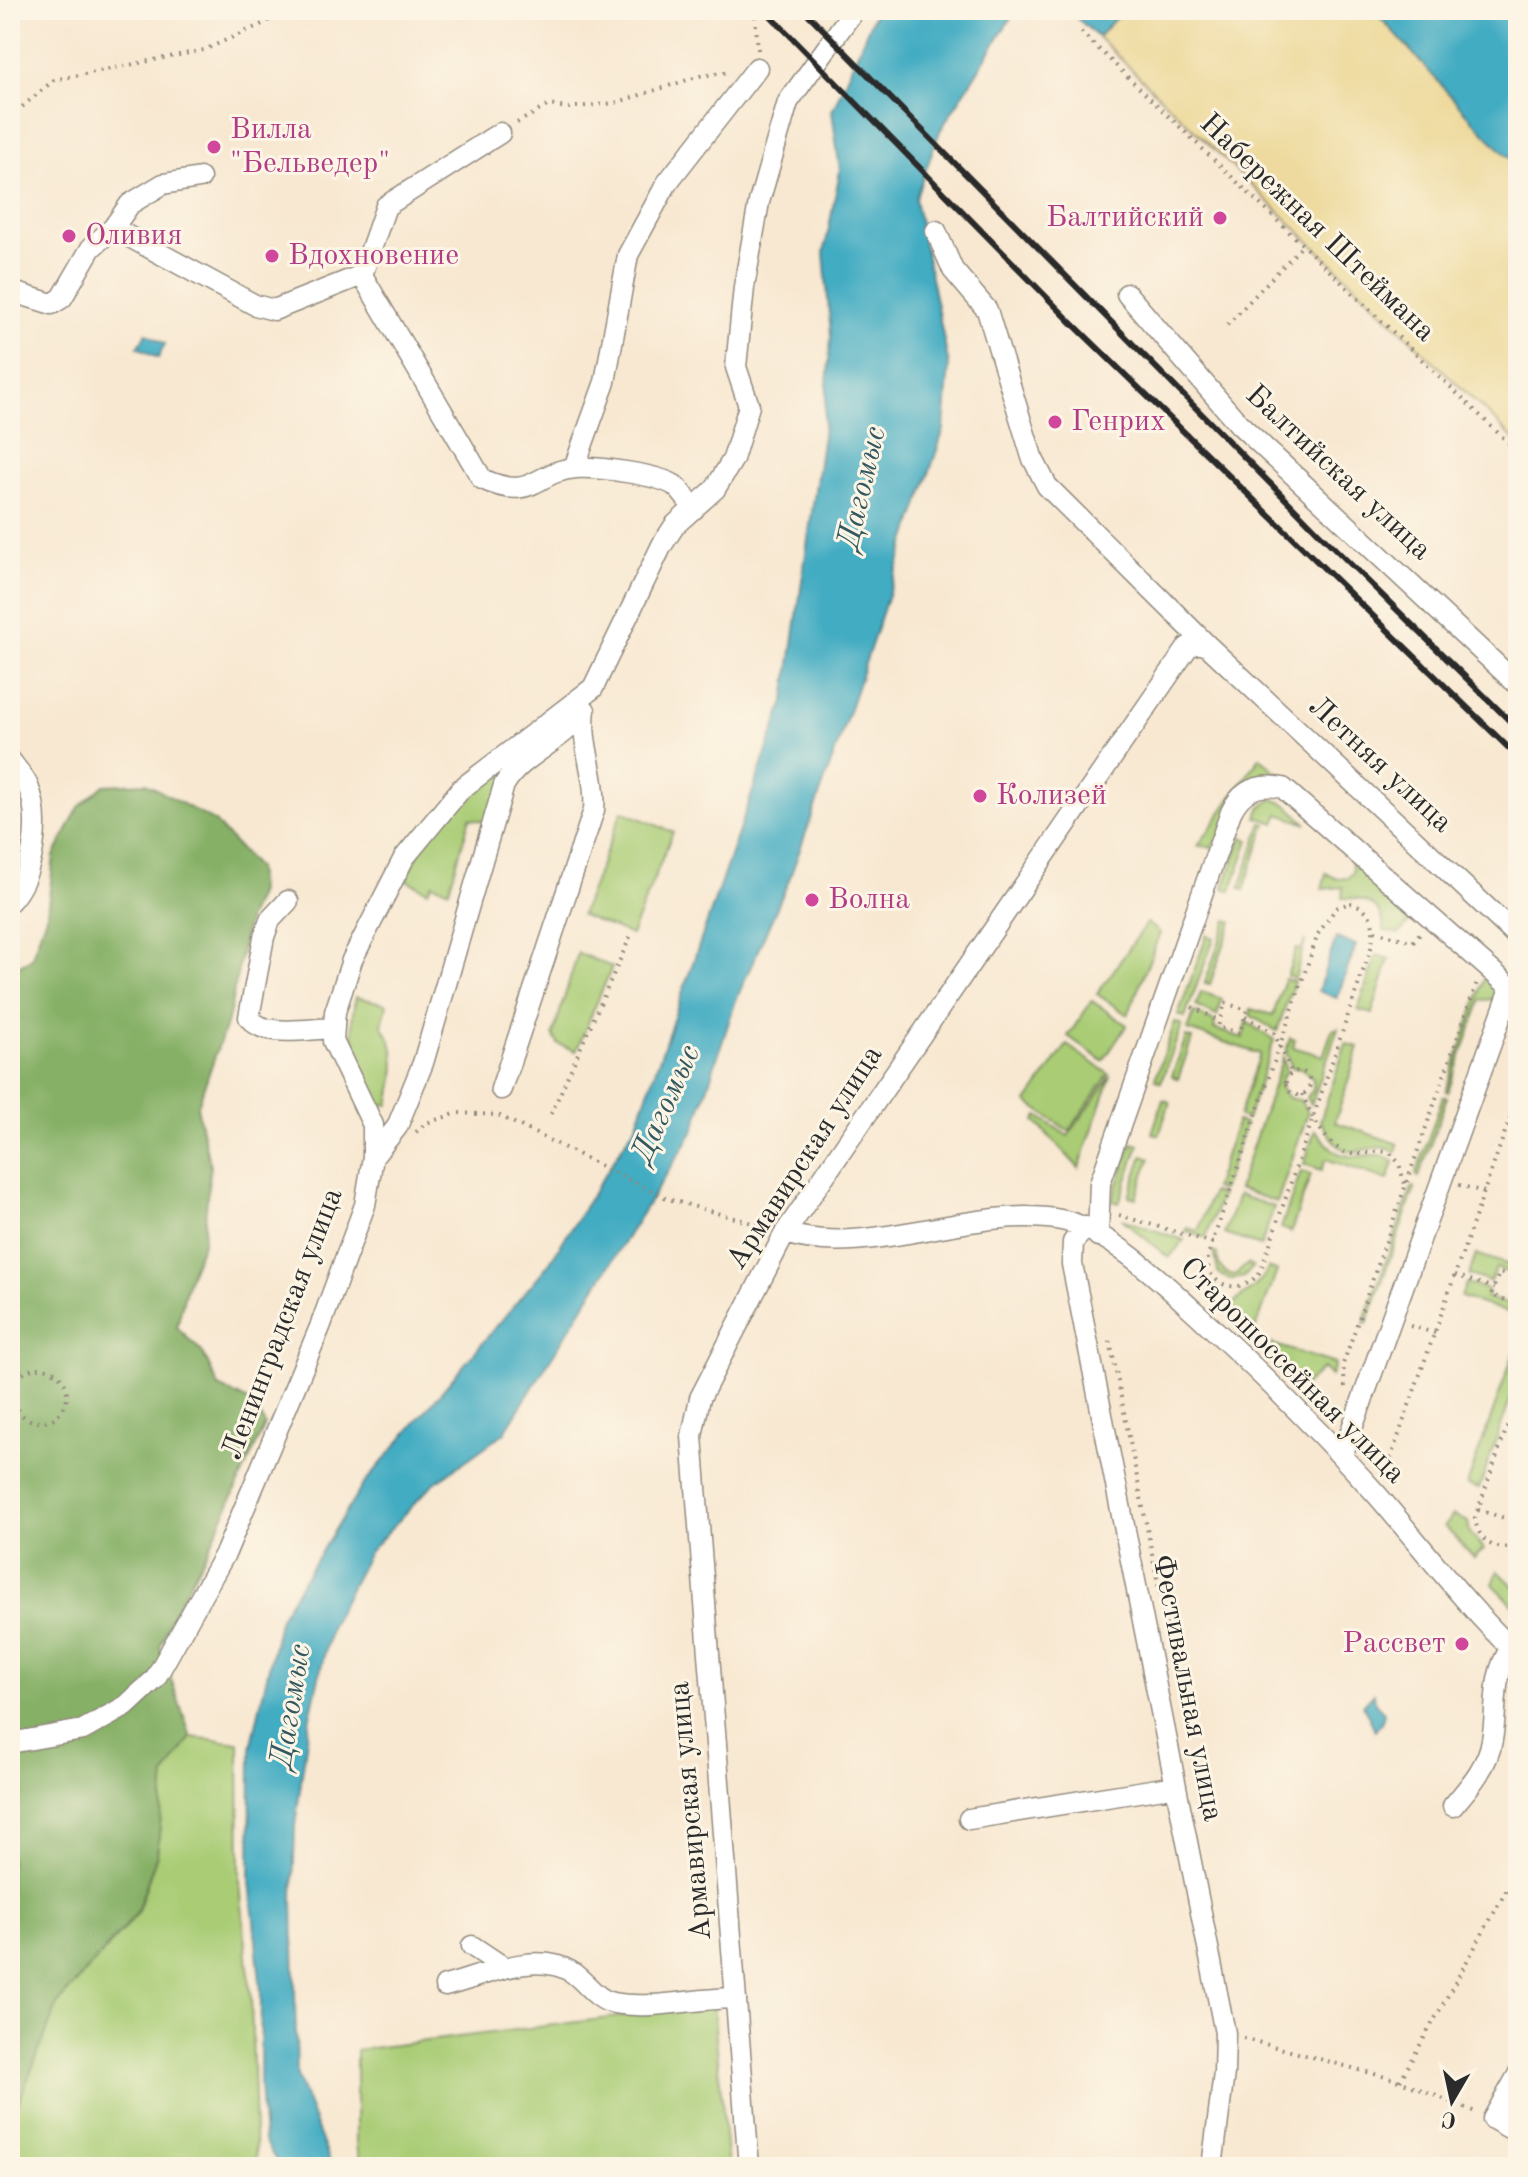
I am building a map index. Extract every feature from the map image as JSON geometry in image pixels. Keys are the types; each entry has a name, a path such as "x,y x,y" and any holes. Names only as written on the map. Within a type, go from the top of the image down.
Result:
{"street":[{"name":"Ленинградская улица","path":"10,1743 83,1730 126,1706 155,1679 226,1552 320,1327 365,1205 373,1157 373,1125 333,1041 335,1012 352,960 404,858 461,789 514,745 576,705 593,688 662,545 675,525 715,489 733,459 749,406 736,367 744,287 759,202 788,102 854,10"},
{"path":"574,468 605,382 628,255 667,183 757,68"},
{"path":"113,228 255,305 274,310 362,275 386,206 500,133"},
{"path":"10,291 52,304 62,298 91,248 113,228 130,204 163,184 200,178"},
{"name":"Летняя улица","path":"936,231 953,270 987,310 1032,457 1047,486 1203,644 1518,937"},
{"path":"362,275 482,479 502,488 526,488 574,468 655,477 674,485 694,509"},
{"name":"Балтийская улица","path":"1127,294 1239,424 1518,685"},
{"name":"Армавирская улица","path":"749,2167 692,1436 700,1398 780,1231 1188,647 1203,644"},
{"path":"373,1157 397,1127 423,1063 504,785 518,767 576,724 593,688"},
{"path":"501,1089 594,810 596,790 586,749 583,712"},
{"path":"10,760 28,786 35,819 32,854 10,901"},
{"name":"Фестивальная улица","path":"1212,2167 1224,2073 1225,2033 1072,1264 1073,1242 1092,1232 1100,1183 1231,812 1243,794 1257,786 1283,788 1432,919"},
{"path":"288,901 270,920 264,937 249,1017 253,1024 265,1029 334,1028"},
{"path":"1342,1456 1514,991 1432,919"},
{"name":"Старошоссейная улица","path":"780,1231 865,1237 992,1218 1030,1216 1092,1232 1159,1279 1259,1371 1342,1456 1514,1651"},
{"path":"1453,1806 1476,1778 1492,1743 1498,1665 1514,1651"},
{"path":"969,1819 1176,1786"},
{"path":"472,1946 505,1968"},
{"path":"445,1986 505,1968 542,1962 567,1969 611,2003 655,2005 736,1998"},
{"path":"1518,2075 1488,2117 1518,2133"}],"path":[{"path":"10,117 54,80 204,50 267,22 279,10"},
{"path":"500,133 549,105 567,108 615,103 700,76 757,68 755,14 758,10"},
{"name":"Набережная Штеймана","path":"1084,34 1518,452"},
{"path":"1227,325 1303,245"},
{"path":"1343,904 1357,905 1369,913 1374,931 1257,1277 1240,1287 1221,1284 1208,1269 1213,1243 1318,934 1330,913 1343,904"},
{"path":"1374,931 1413,942 1432,919"},
{"path":"551,1114 631,935"},
{"path":"1345,1391 1343,1364 1482,969"},
{"path":"1225,1003 1247,1010 1240,1033 1218,1027 1220,1021 1225,1003"},
{"path":"1192,1007 1220,1021"},
{"path":"1245,1017 1263,1025 1281,1043 1292,1073"},
{"path":"10,1020 19,1030 10,1031"},
{"path":"1301,1072 1309,1081 1309,1089 1302,1094 1292,1094 1287,1089 1286,1081 1292,1073 1301,1072"},
{"path":"1302,1094 1313,1118 1340,1150 1355,1155 1376,1150 1390,1153 1399,1163 1405,1187"},
{"path":"1385,1475 1518,1095"},
{"path":"405,1141 426,1123 458,1113 498,1115 668,1199 780,1231"},
{"path":"1462,1186 1484,1192"},
{"path":"1119,1215 1213,1243"},
{"path":"1518,1279 1499,1273 1491,1295 1514,1303 1518,1292"},
{"path":"1455,1275 1494,1288"},
{"path":"1412,1326 1435,1333"},
{"path":"10,1357 23,1374"},
{"path":"45,1368 60,1376 67,1401 58,1416 40,1423 23,1417 17,1410 13,1391 23,1374 45,1368"},
{"path":"1518,1396 1477,1510 1476,1527 1486,1542 1502,1548 1518,1545"},
{"path":"1477,1510 1518,1522"},
{"path":"1400,2081 1518,1870"},
{"path":"1241,2037 1400,2081 1457,2107 1488,2117"}],"green space":[{"path":"515,756 489,823 470,818 449,890 432,884 428,891 406,880 425,840 499,760"},
{"path":"1260,757 1287,782 1266,779 1212,847 1198,846"},
{"path":"146,783 215,822 257,868 259,892 248,918 229,1016 197,1107 210,1166 203,1243 188,1280 177,1327 203,1353 219,1387 255,1404 265,1425 210,1546 170,1619 160,1647 191,1737 165,1775 157,1854 136,1914 58,2003 10,2123 10,970 31,959 47,913 54,856 79,807 104,785"},
{"path":"1272,799 1286,804 1307,824 1279,814 1275,823 1257,817 1260,808"},
{"path":"622,811 673,832 631,935 581,915"},
{"path":"1262,823 1266,824 1244,890 1240,888"},
{"path":"1242,837 1249,840 1231,891 1224,888"},
{"path":"1351,861 1416,915 1399,934 1384,931 1380,915 1371,904 1342,898 1343,887 1322,889 1326,873 1337,879 1348,878 1353,872"},
{"path":"1227,920 1232,922 1210,984 1205,983"},
{"path":"1147,923 1160,933 1128,1015 1097,994"},
{"path":"1207,935 1214,938 1185,1017 1178,1015"},
{"path":"1305,940 1295,979 1287,976 1296,949 1302,950"},
{"path":"578,953 612,967 576,1051 558,1044 553,1035"},
{"path":"1376,955 1389,959 1372,1014 1358,1010"},
{"path":"1485,976 1498,988 1498,999 1481,1000 1448,1092 1446,1091"},
{"path":"1285,979 1294,982 1277,1031 1250,1015 1251,1009 1273,1015"},
{"path":"1201,992 1222,999 1217,1016 1196,1006"},
{"path":"356,997 387,1004 382,1026 392,1045 395,1064 389,1105 375,1104 359,1064 352,1026"},
{"path":"1092,1001 1127,1025 1103,1061 1068,1036"},
{"path":"1194,1012 1215,1022 1214,1029 1243,1038 1247,1022 1274,1040 1247,1119 1239,1116 1260,1054 1188,1030"},
{"path":"1175,1022 1182,1025 1161,1082 1155,1079"},
{"path":"1338,1028 1311,1105 1306,1098 1313,1090 1313,1079 1302,1068 1292,1068 1286,1052 1290,1038 1295,1040 1293,1047 1323,1056 1332,1030"},
{"path":"1186,1037 1192,1039 1178,1079 1172,1076"},
{"path":"1346,1044 1359,1047 1335,1122 1398,1144 1396,1153 1382,1148 1347,1150 1334,1142 1320,1121"},
{"path":"1067,1045 1109,1074 1069,1131 1027,1102"},
{"path":"1283,1057 1286,1071 1281,1081 1282,1091 1300,1100 1308,1113 1277,1202 1238,1189"},
{"path":"1111,1076 1079,1168 1035,1121 1038,1116 1068,1136"},
{"path":"1443,1096 1447,1097 1419,1177 1416,1175"},
{"path":"1163,1100 1170,1102 1159,1135 1152,1133"},
{"path":"1237,1121 1245,1124 1222,1191 1214,1188"},
{"path":"1315,1130 1345,1156 1388,1157 1394,1162 1388,1180 1326,1159 1322,1170 1304,1164"},
{"path":"1132,1143 1139,1145 1119,1203 1112,1201"},
{"path":"1143,1155 1150,1158 1136,1198 1129,1196"},
{"path":"1301,1171 1311,1174 1291,1232 1281,1228"},
{"path":"1412,1187 1415,1188 1367,1324 1364,1323"},
{"path":"1212,1192 1221,1195 1206,1238 1185,1231 1187,1228 1198,1231"},
{"path":"1238,1195 1274,1207 1261,1246 1224,1234"},
{"path":"1122,1219 1184,1240 1169,1258"},
{"path":"1214,1252 1227,1273 1235,1275 1248,1264 1253,1267 1244,1277 1230,1280 1218,1273"},
{"path":"1476,1254 1518,1268 1518,1276 1496,1268 1490,1282 1469,1275"},
{"path":"1268,1268 1277,1271 1255,1330 1231,1306 1257,1285"},
{"path":"1466,1283 1488,1290 1486,1297 1518,1308 1518,1316 1461,1297"},
{"path":"1518,1341 1518,1377 1479,1489 1467,1485"},
{"path":"1272,1344 1335,1364 1331,1376 1323,1368 1305,1385 1271,1351"},
{"path":"1453,1515 1468,1522 1470,1533 1484,1549 1474,1558 1444,1526"},
{"path":"1498,1571 1518,1590 1518,1610 1493,1584"},
{"path":"191,1737 239,1743 240,1884 251,1998 256,2167 10,2167 10,2123 58,2003 137,1914 157,1854 165,1775"},
{"path":"713,2005 728,2167 362,2167 356,2147 356,2050"}],"sand":[{"path":"1123,10 1373,10 1480,129 1518,166 1518,443 1098,37"}],"water":[{"name":"Дагомыс","path":"876,10 1016,10 940,131 915,199 949,365 944,429 838,744 789,880 736,1000 693,1132 504,1433 432,1485 369,1552 331,1625 310,1716 295,1826 293,1900 297,2077 332,2167 280,2167 264,2141 260,2084 261,1991 250,1881 251,1748 280,1617 363,1485 548,1265 637,1123 785,699 823,435 831,336 824,253 840,171 832,111"},
{"path":"1068,10 1123,10 1098,37"},
{"path":"1373,10 1518,10 1518,166 1480,129"},
{"path":"146,333 165,344 158,358 138,347"},
{"path":"1336,938 1356,945 1337,998 1318,991"},
{"path":"1374,1693 1375,1703 1384,1712 1382,1723 1375,1730 1363,1705"}],"railway":[{"path":"765,10 1071,322 1518,757"},
{"path":"804,10 1318,532 1518,729"}],"place":[{"name":"Вилла \"Бельведер\"","path":"214,147"},
{"name":"Балтийский","path":"1220,218"},
{"name":"Оливия","path":"69,236"},
{"name":"Вдохновение","path":"272,256"},
{"name":"Генрих","path":"1055,422"},
{"name":"Колизей","path":"980,796"},
{"name":"Волна","path":"812,900"},
{"name":"Рассвет","path":"1462,1644"}]}
